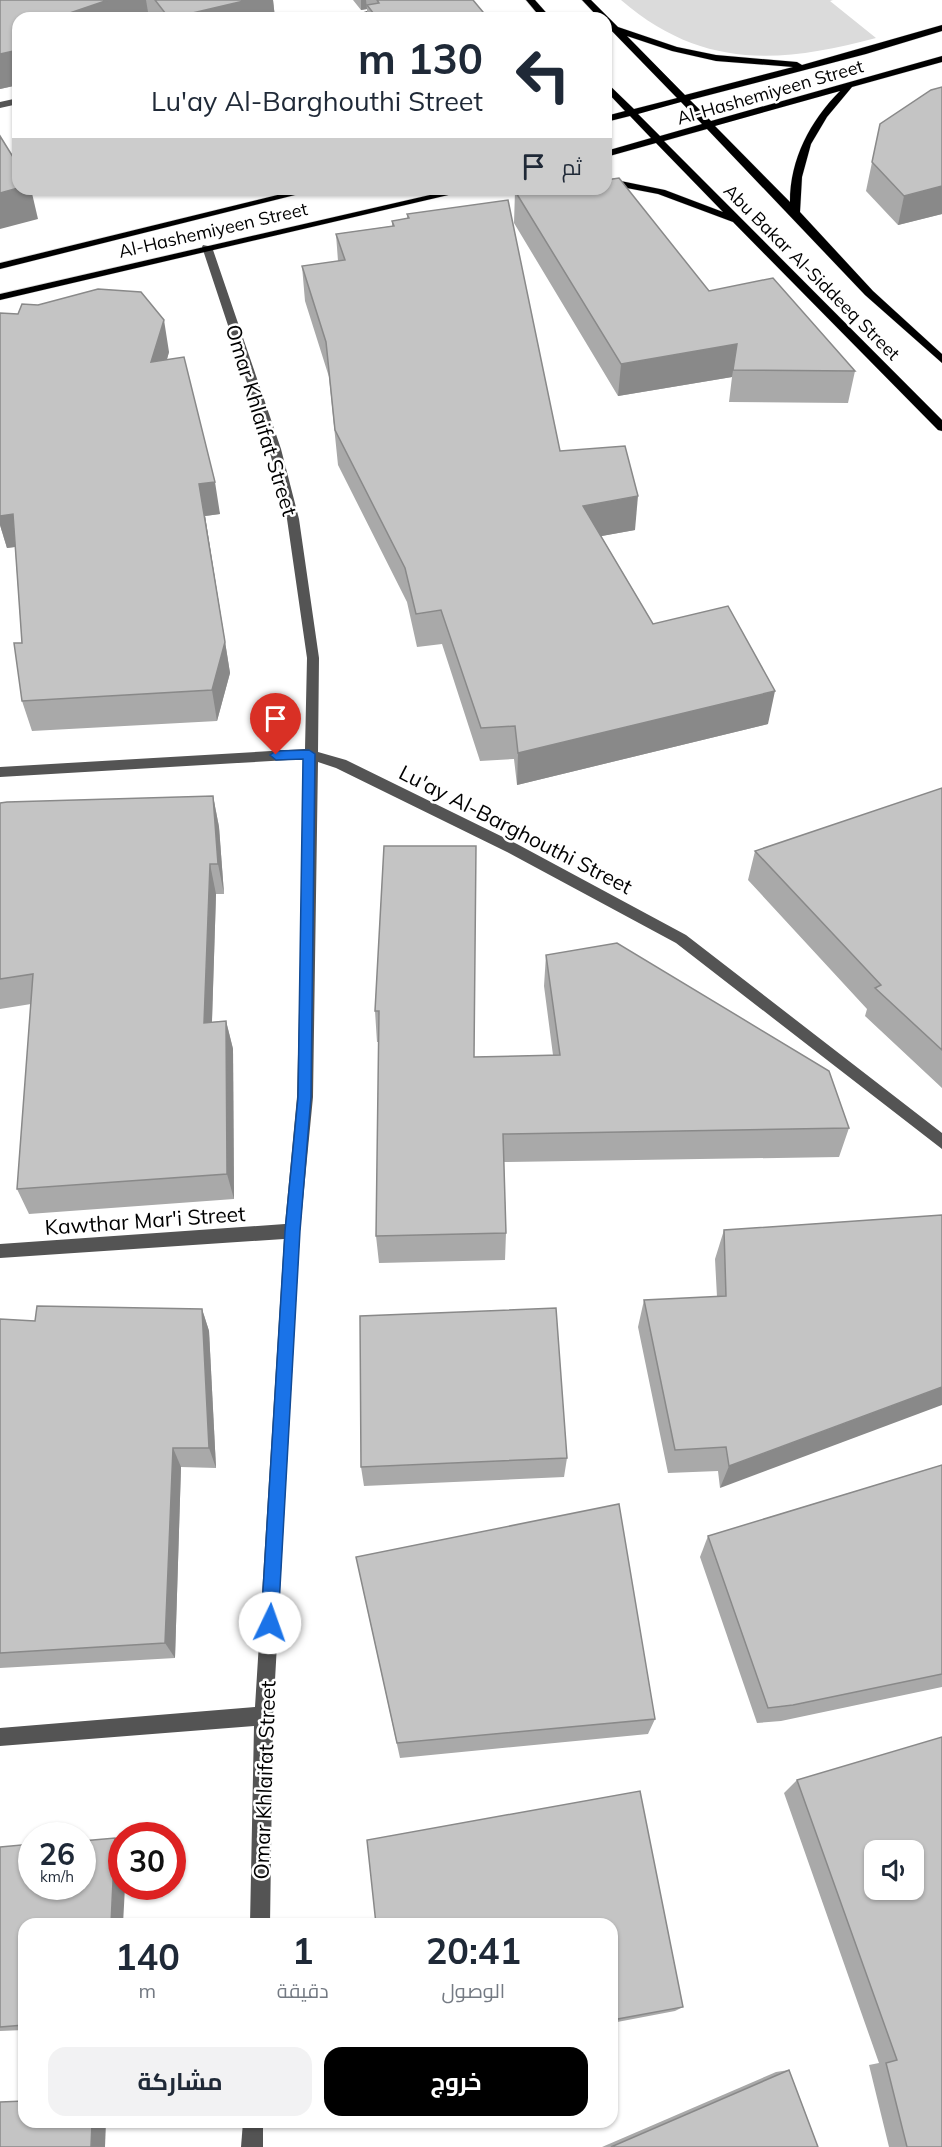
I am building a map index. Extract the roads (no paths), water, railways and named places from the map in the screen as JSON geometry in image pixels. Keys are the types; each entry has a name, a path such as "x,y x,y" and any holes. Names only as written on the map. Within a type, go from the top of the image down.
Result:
{"main road":[{"path":"530,0 541,12"},
{"name":"Abu Bakar Al-Siddeeq Street","path":"586,0 598,12"},
{"name":"Al-Hashemiyeen Street","path":"612,117 809,66 942,28"},
{"path":"614,29 675,49 716,58 809,66"},
{"name":"Abu Bakar Al-Siddeeq Street","path":"614,29 795,213 869,293 942,360"},
{"name":"Al-Hashemiyeen Street","path":"612,152 710,127 942,60"},
{"path":"795,213 795,183 801,155 821,118 851,86"},
{"name":"Abu Bakar Al-Siddeeq Street","path":"612,91 658,141 942,427"},
{"path":"612,182 671,195 740,223"},
{"name":"Al-Hashemiyeen Street","path":"0,266 290,195"},
{"name":"Al-Hashemiyeen Street","path":"0,297 207,247 442,195"}],"street":[{"path":"370,12 417,0"},
{"name":"Omar Khlaifat Street","path":"207,247 275,449 293,519 313,658 309,754 304,1097 292,1231 264,1716 260,1918"},
{"name":"Lu'ay Al-Barghouthi Street","path":"0,772 309,754 341,764 512,848 681,939 942,1142"},
{"name":"Kawthar Mar'i Street","path":"0,1251 292,1231"},
{"path":"0,1737 264,1716"},
{"path":"252,2147 253,2128"}]}
